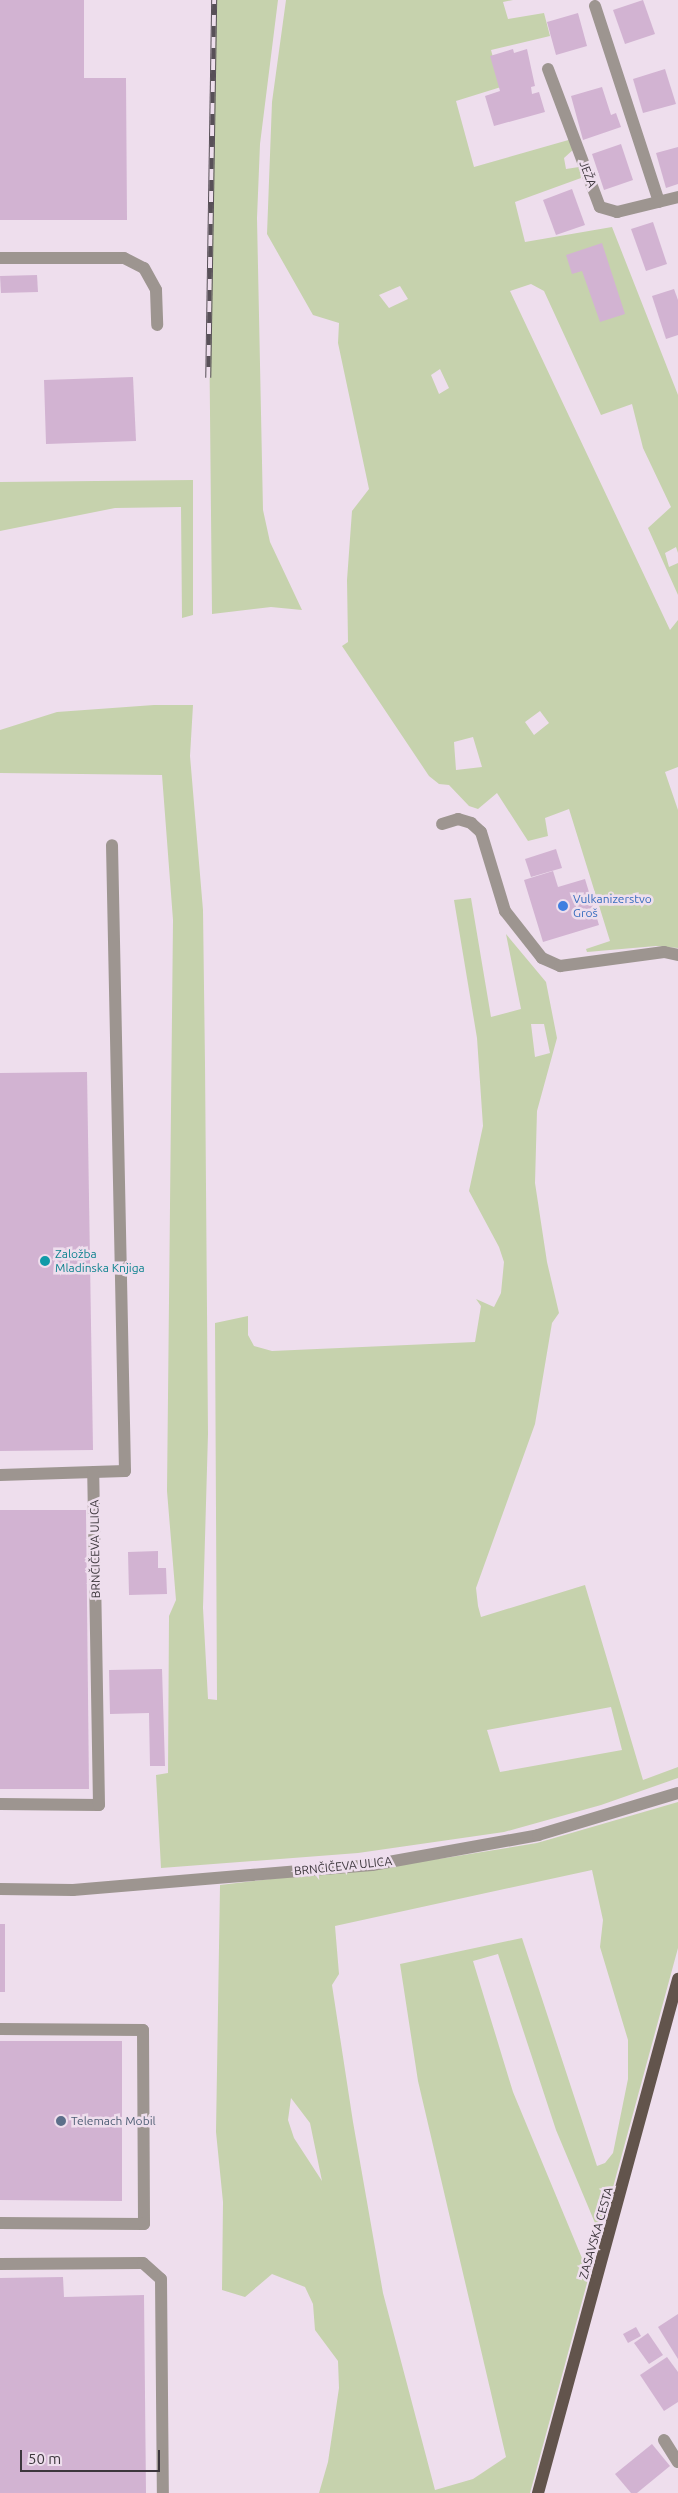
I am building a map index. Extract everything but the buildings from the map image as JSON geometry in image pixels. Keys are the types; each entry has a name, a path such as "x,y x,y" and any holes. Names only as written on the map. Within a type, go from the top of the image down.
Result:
{"main road":[{"name":"ZASAVSKA CESTA","path":"538,2493 678,1979"}],"street":[{"path":"595,6 659,202"},
{"name":"JEŽA","path":"548,69 600,207 617,212 659,202 677,200"},
{"path":"0,258 124,258 144,268 156,290 157,325"},
{"path":"442,824 458,819 471,823 481,832 505,911 542,958 560,966 664,952 678,955"},
{"path":"0,1475 125,1471 112,844"},
{"name":"BRNČIČEVA ULICA","path":"0,1804 99,1805 94,1473"},
{"name":"BRNČIČEVA ULICA","path":"0,1889 73,1890 372,1865 538,1836 678,1793"},
{"path":"0,2029 143,2030 144,2224 0,2223"},
{"path":"0,2264 144,2263 161,2279 163,2493"},
{"path":"664,2440 678,2462"}],"green space":[{"path":"216,0 278,0 260,144 257,218 263,510 270,542 302,610 271,607 212,614 209,312"},
{"path":"286,0 513,0 503,2 508,19 544,13 550,36 491,50 501,87 456,101 474,167 572,139 575,148 564,158 566,169 579,167 581,178 515,202 525,242 612,227 678,395 678,553 676,547 665,553 669,567 678,563 678,595 648,528 671,507 643,448 632,404 601,415 544,291 531,284 510,291 670,630 678,620 678,767 665,772 678,810 678,948 656,946 587,952 586,949 610,941 569,809 545,818 548,836 528,841 497,793 478,809 469,806 449,785 439,784 429,776 342,646 348,642 347,580 352,511 369,489 338,343 339,323 313,315 267,234 272,102","holes":["400,286 408,299 389,308 379,295","440,369 449,388 439,394 431,375","540,711 549,723 534,735 525,722","473,737 482,767 456,770 454,742"]},
{"path":"193,480 193,615 182,618 181,507 115,508 0,531 0,482"},
{"path":"154,705 193,705 190,756 203,910 208,1434 203,1608 208,1699 217,1700 215,1323 248,1316 248,1335 254,1346 272,1351 475,1342 481,1306 476,1299 494,1307 501,1293 504,1262 499,1247 469,1191 483,1126 477,1038 454,900 471,898 491,1017 521,1009 506,934 546,982 557,1038 537,1111 535,1183 547,1262 559,1313 552,1323 535,1424 476,1588 478,1606 481,1617 585,1585 643,1780 678,1767 678,1778 601,1805 504,1832 358,1853 161,1868 156,1775 168,1773 169,1616 176,1600 167,1491 173,920 162,775 0,773 0,730 57,712","holes":["531,1024 544,1024 550,1053 535,1057","611,1707 622,1750 500,1772 487,1730"]},
{"path":"678,1802 678,1948 530,2493 319,2493 328,2462 339,2388 338,2361 315,2330 313,2304 305,2287 272,2274 245,2297 222,2290 223,2202 216,2132 220,1885 445,1858 537,1843","holes":["592,1870 603,1920 600,1947 628,2040 628,2079 613,2153 605,2163 597,2166 522,1938 400,1964 418,2081 506,2457 473,2479 435,2490 383,2293 353,2122 332,1985 339,1974 335,1926","498,1954 556,2130 595,2223 584,2263 513,2092 473,1961","291,2098 310,2123 322,2181 294,2138 288,2120"]}],"railway":[{"path":"208,378 214,0"}],"place":[{"name":"Vulkanizerstvo Groš","path":"563,906"},
{"name":"Založba Mladinska Knjiga","path":"45,1261"},
{"name":"Telemach Mobil","path":"61,2121"}]}
